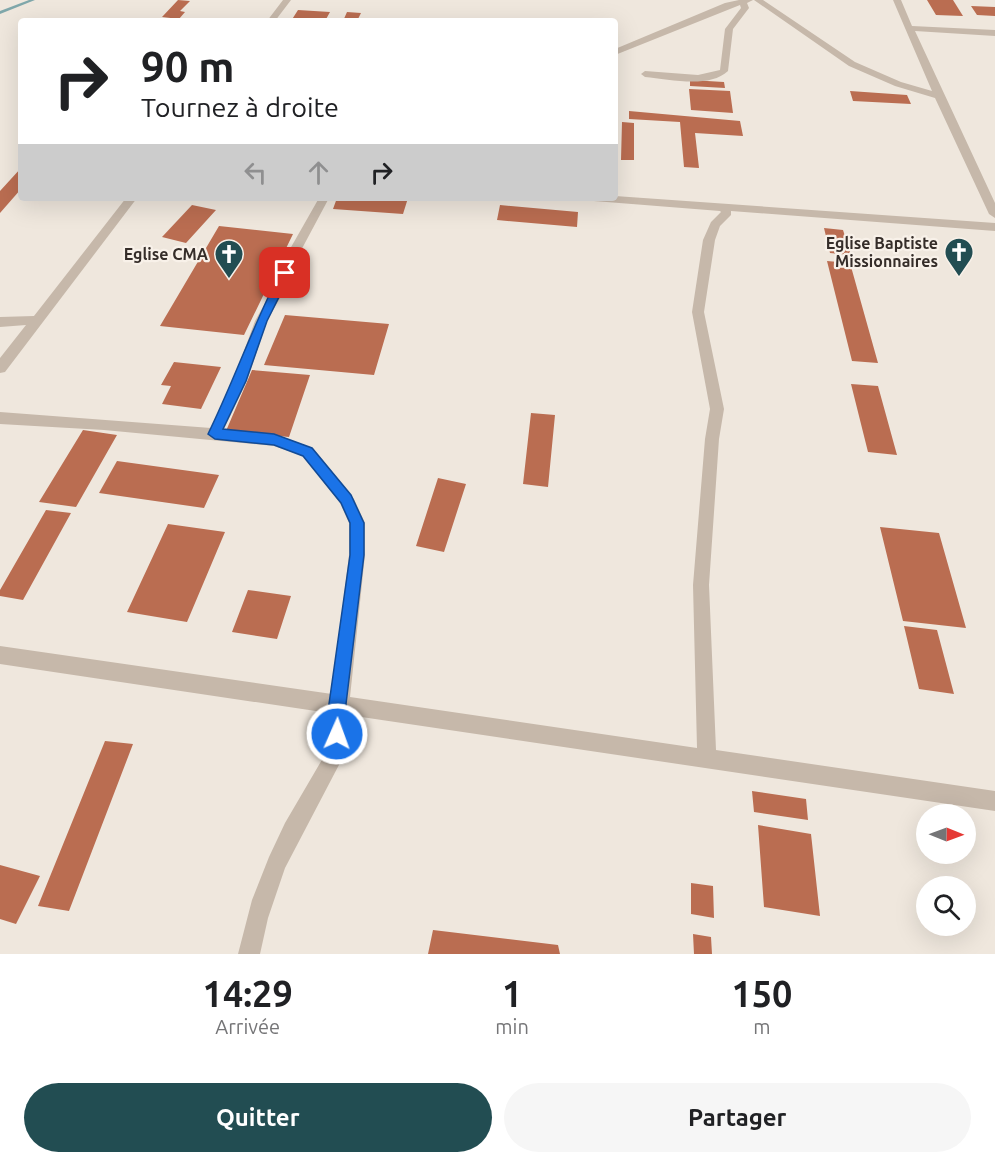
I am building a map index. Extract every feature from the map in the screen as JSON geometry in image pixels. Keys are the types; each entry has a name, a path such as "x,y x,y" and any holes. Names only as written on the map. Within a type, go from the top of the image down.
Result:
{"street":[{"path":"273,18 288,0"},
{"path":"758,0 852,64 898,84 939,96"},
{"path":"897,0 995,214"},
{"path":"618,51 746,1 745,8 734,18 727,31 724,72 720,75 695,77 645,74"},
{"path":"909,28 995,33"},
{"path":"618,200 995,226"},
{"path":"0,368 130,201"},
{"path":"215,434 240,381 261,321 279,289 292,256 322,201"},
{"path":"707,759 701,585 712,439 717,409 698,312 709,240 715,225 726,213 723,207"},
{"path":"0,322 37,320"},
{"path":"0,418 104,424 274,440 308,452 346,499 357,523 357,555 338,704 340,715 329,769 301,813 282,850 267,886 249,954"},
{"path":"0,655 995,801"}],"building":[{"path":"178,0 190,1 180,11 185,12 180,18 162,17"},
{"path":"927,0 953,0 963,16 936,15"},
{"path":"971,6 995,7 995,16 977,15"},
{"path":"298,10 330,12 327,18 293,18"},
{"path":"347,12 361,13 358,18 344,18"},
{"path":"690,80 724,82 725,88 690,86"},
{"path":"689,89 730,91 733,113 691,110"},
{"path":"850,91 907,95 911,104 853,101"},
{"path":"629,111 740,121 743,136 695,133 699,168 684,167 680,122 629,119"},
{"path":"622,122 634,123 634,160 621,160"},
{"path":"18,171 18,192 0,213 0,191"},
{"path":"336,201 407,201 403,214 333,209"},
{"path":"192,205 216,210 186,243 162,237"},
{"path":"500,205 578,212 577,227 497,220"},
{"name":"Eglise CMA","path":"219,226 293,234 244,335 160,326"},
{"path":"824,228 843,230 851,255 830,253"},
{"path":"827,261 850,263 878,363 852,361"},
{"path":"285,315 389,324 374,375 264,365"},
{"path":"174,362 221,367 201,409 162,404 171,386 161,385"},
{"path":"252,370 310,375 289,437 226,431"},
{"path":"851,384 878,386 897,455 868,452"},
{"path":"531,413 555,415 548,487 523,484"},
{"path":"83,430 117,435 76,507 39,502"},
{"path":"117,461 219,475 204,508 99,493"},
{"path":"438,478 466,484 444,552 416,546"},
{"path":"46,510 71,513 23,600 0,596 0,590"},
{"path":"168,524 225,532 187,622 127,612"},
{"path":"880,527 939,533 966,628 903,621"},
{"path":"248,590 291,596 277,639 232,632"},
{"path":"904,626 937,630 954,694 919,689"},
{"path":"105,741 133,744 69,911 38,906"},
{"path":"752,791 806,799 808,820 754,812"},
{"path":"758,825 811,834 820,916 764,907"},
{"path":"0,865 40,876 16,924 0,919"},
{"path":"691,883 713,886 714,918 691,914"},
{"path":"433,930 558,945 560,954 428,954"},
{"path":"693,934 711,937 712,954 694,954"}],"waterway":[{"path":"0,13 33,0"}],"place":[{"name":"Eglise Baptiste Missionnaires","path":"959,278"},
{"name":"Eglise CMA","path":"229,280"}],"route":[{"path":"285,273 261,321 240,381 215,434 274,440 308,452 346,499 357,523 357,555 338,704 340,715 337,734"}]}
